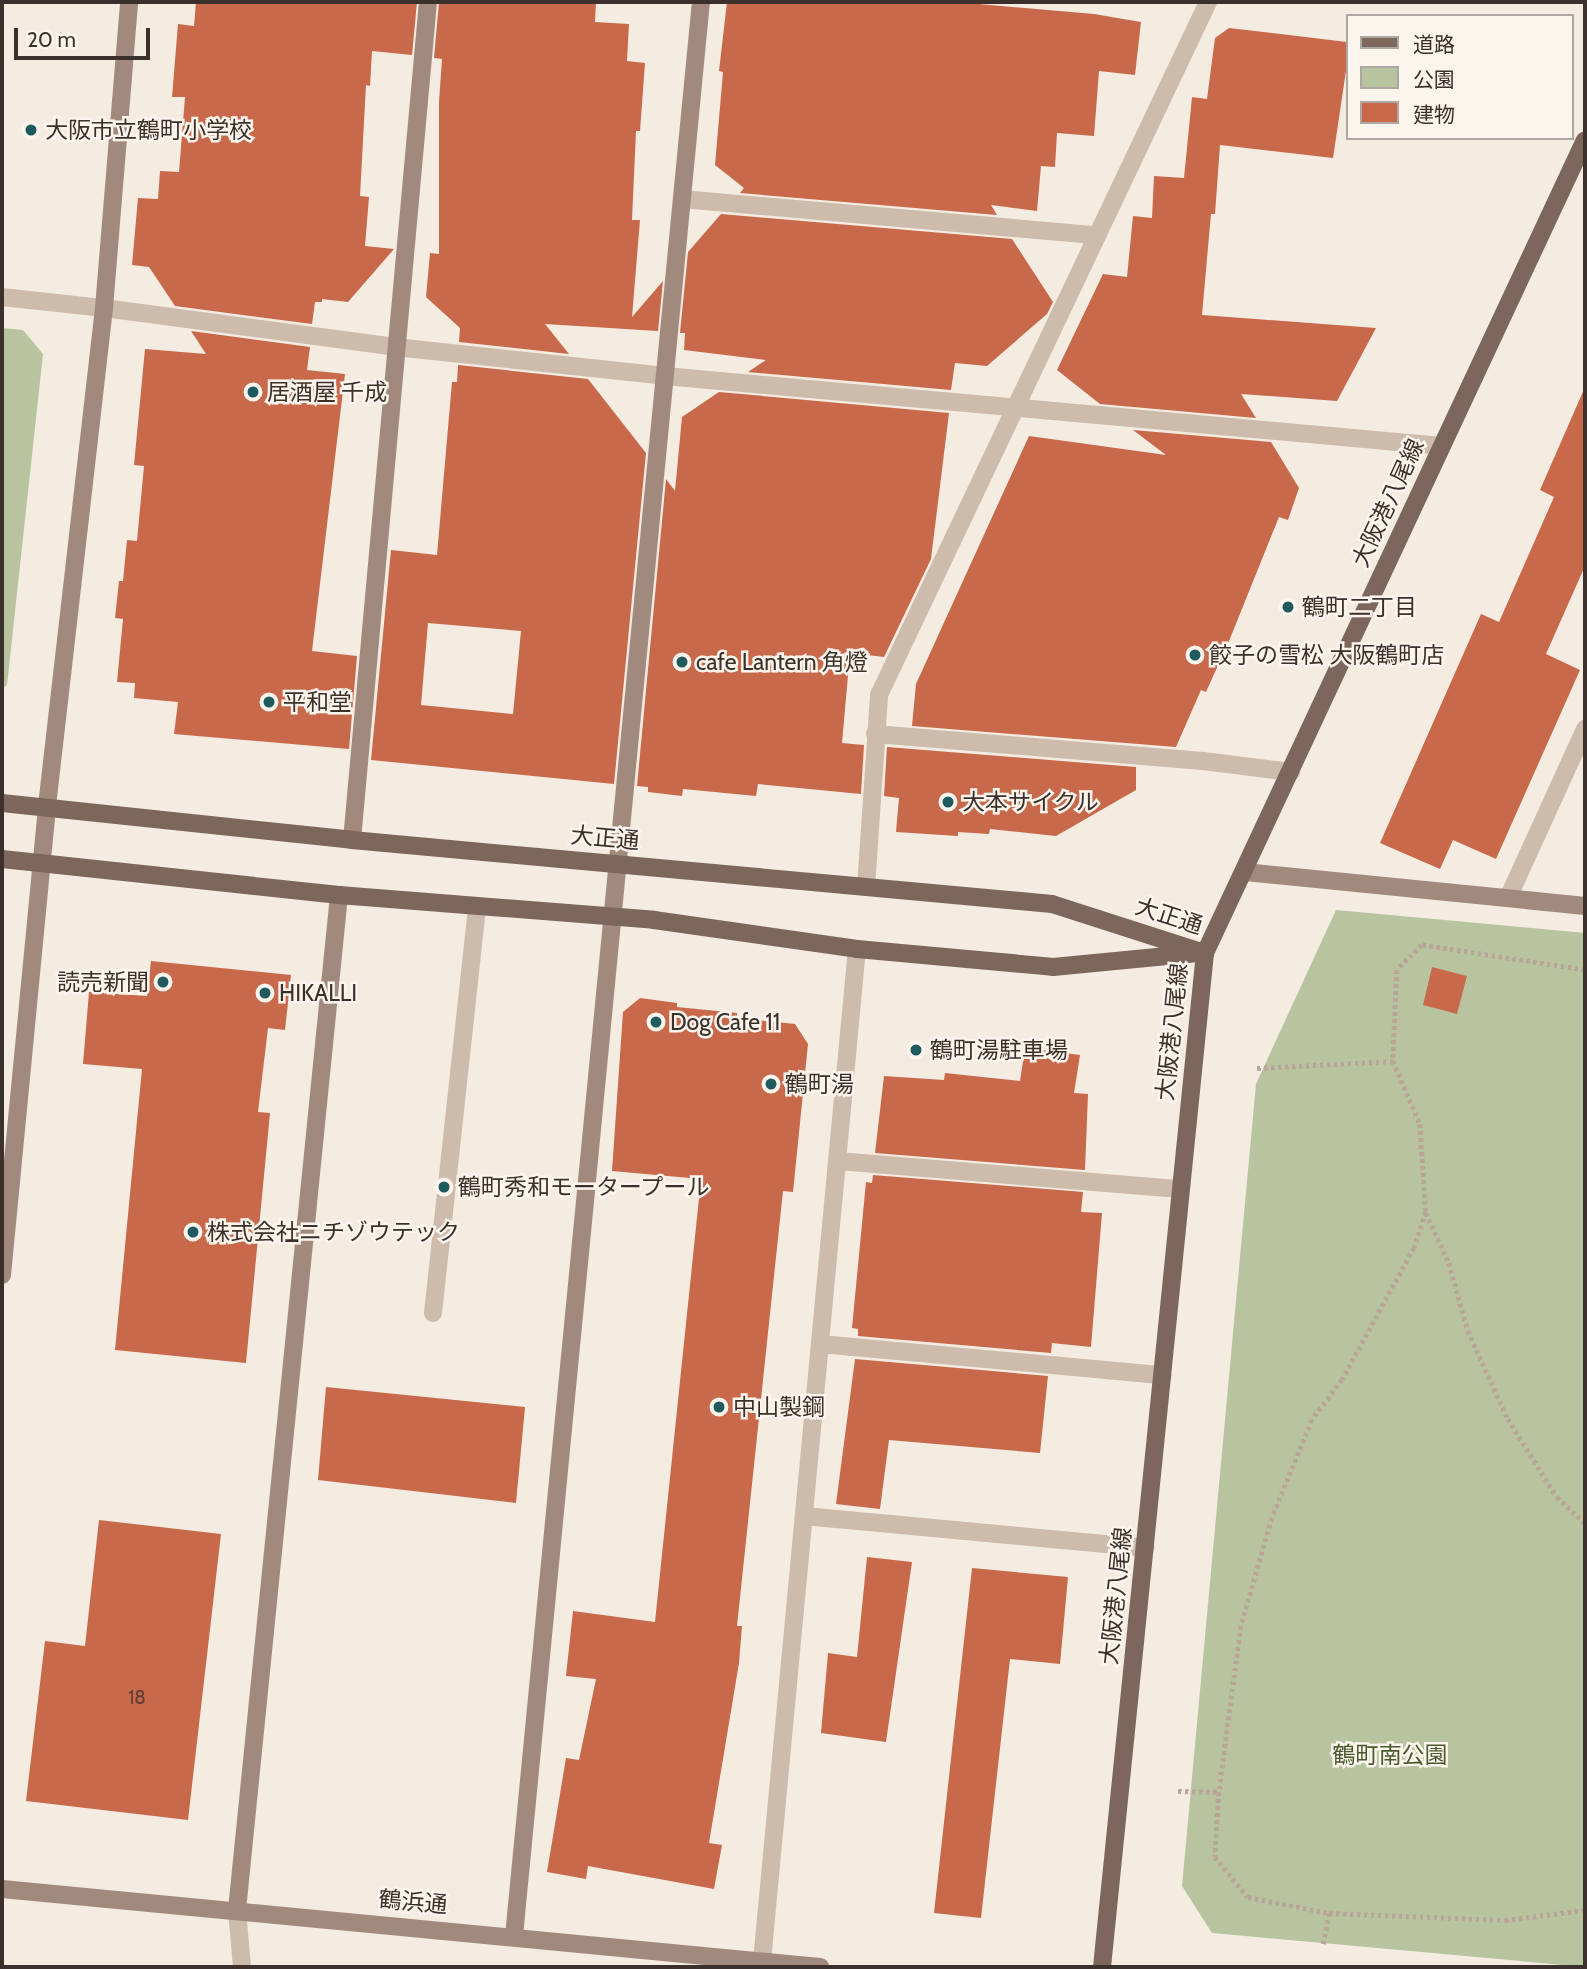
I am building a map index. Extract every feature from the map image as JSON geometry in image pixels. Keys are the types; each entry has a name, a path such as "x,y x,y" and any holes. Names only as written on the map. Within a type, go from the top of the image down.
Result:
{"main road":[{"name":"大阪港八尾線","path":"1102,1967 1205,953 1585,140"},
{"name":"大正通","path":"2,803 352,840 1052,904 1205,953"},
{"name":"大正通","path":"2,859 339,895 612,916 857,949 1052,967 1205,953"}],"street":[{"path":"2,1275 47,806 104,307 130,2"},
{"path":"352,840 428,2"},
{"path":"514,1936 701,2"},
{"path":"866,887 879,695 1208,2"},
{"path":"682,199 1097,235"},
{"path":"2,298 104,307 395,347 665,376 1016,405 1442,446"},
{"path":"1508,898 1585,729"},
{"path":"875,734 1203,761 1291,772"},
{"path":"1245,872 1585,906"},
{"path":"242,1967 237,1910 339,895"},
{"path":"433,1313 477,906"},
{"path":"762,1961 857,949"},
{"path":"838,1161 1181,1189"},
{"path":"820,1344 1163,1375"},
{"path":"804,1516 1146,1548"},
{"name":"鶴浜通","path":"2,1889 820,1967"}],"path":[{"path":"1585,970 1422,945 1397,970 1393,1061 1420,1124 1426,1212 1449,1263 1468,1331 1508,1419 1557,1497 1585,1523"},
{"path":"1257,1068 1393,1061"},
{"path":"1426,1212 1414,1248 1342,1380 1312,1420 1272,1518 1241,1626 1219,1792 1215,1857 1248,1897 1329,1913 1505,1920 1585,1910"},
{"path":"1178,1791 1219,1792"},
{"path":"1323,1944 1329,1913"}],"green space":[{"path":"2,328 23,330 43,354 7,685 2,689"},
{"name":"鶴町南公園","path":"1336,910 1585,933 1585,1967 1212,1933 1182,1886 1256,1084"}],"building":[{"path":"196,2 417,2 412,55 372,51 370,86 366,85 360,196 369,197 365,246 394,249 348,302 322,299 322,302 315,302 312,324 175,306 149,267 132,265 138,198 158,199 160,171 179,172 185,97 172,97 178,24 194,26"},
{"path":"439,2 596,2 595,22 629,24 627,61 645,63 640,131 636,131 632,220 640,220 632,317 663,281 658,331 545,324 569,354 459,342 460,328 426,297 430,253 439,254 439,102 442,59 434,58"},
{"path":"727,2 956,2 1094,14 1141,22 1135,75 1099,71 1094,136 1057,133 1055,167 1041,166 1037,211 991,205 997,215 740,193 744,188 715,165 723,72 719,71"},
{"path":"1229,28 1346,42 1346,71 1333,158 1220,145 1215,214 1211,214 1202,315 1376,328 1337,401 1241,394 1256,418 1100,404 1057,370 1103,274 1127,277 1133,216 1152,218 1154,176 1184,178 1192,97 1207,99 1215,38"},
{"path":"721,214 1012,239 1053,302 1047,314 987,366 955,363 951,390 748,372 766,360 684,350 685,333 680,333 688,252"},
{"path":"191,331 310,347 307,370 345,374 312,651 357,656 349,749 174,734 178,702 134,698 135,683 117,682 123,619 115,618 119,581 123,581 127,540 137,541 144,466 134,465 145,349 206,354"},
{"path":"458,365 588,379 646,453 614,784 371,760 391,550 437,555 452,382 457,382","holes":["428,623 521,631 513,714 421,705"]},
{"path":"1585,387 1585,566 1546,654 1580,670 1496,859 1453,840 1440,869 1380,843 1481,614 1499,622 1554,497 1540,490"},
{"path":"719,392 949,413 931,559 884,657 850,653 842,743 864,745 861,794 758,784 756,796 683,789 682,796 648,792 648,787 637,786 666,479 675,491 682,417"},
{"path":"1133,430 1271,442 1299,488 1288,520 1279,517 1229,641 1206,692 1201,690 1176,747 912,726 916,684 1029,436 1166,455"},
{"path":"887,747 1136,767 1136,790 1056,836 990,829 989,834 958,832 958,836 896,832 899,798 884,796"},
{"path":"151,961 291,975 285,1030 268,1028 258,1112 270,1113 246,1363 115,1350 142,1069 83,1064 89,992 147,996"},
{"path":"1432,967 1467,976 1457,1014 1423,1005"},
{"path":"640,998 677,1003 677,1007 737,1013 737,1018 795,1024 808,1044 793,1192 783,1191 737,1626 742,1626 739,1663 709,1843 722,1845 714,1889 588,1866 586,1879 547,1872 566,1758 579,1760 596,1679 566,1676 573,1611 655,1622 701,1179 612,1171 623,1012"},
{"path":"1025,1048 1080,1055 1074,1093 1088,1094 1085,1170 875,1153 884,1076 944,1080 945,1073 1020,1081"},
{"path":"873,1175 1083,1192 1081,1212 1102,1213 1091,1347 1052,1343 1051,1353 858,1336 858,1329 852,1328 866,1182 872,1183"},
{"path":"855,1359 1048,1376 1040,1453 889,1440 880,1509 836,1504"},
{"path":"326,1387 525,1407 516,1503 318,1480"},
{"path":"99,1520 221,1534 188,1820 26,1801 45,1641 85,1646"},
{"path":"867,1557 912,1562 886,1742 821,1733 828,1653 857,1657"},
{"path":"972,1568 1068,1577 1060,1664 1010,1659 981,1918 934,1913"}],"place":[{"name":"大阪市立鶴町小学校","path":"31,130"},
{"name":"居酒屋 千成","path":"253,392"},
{"name":"鶴町二丁目","path":"1288,607"},
{"name":"餃子の雪松 大阪鶴町店","path":"1195,655"},
{"name":"cafe Lantern 角燈","path":"682,662"},
{"name":"平和堂","path":"269,702"},
{"name":"大本サイクル","path":"948,802"},
{"name":"読売新聞","path":"163,982"},
{"name":"HIKALLI","path":"265,993"},
{"name":"Dog Cafe 11","path":"656,1022"},
{"name":"鶴町湯駐車場","path":"916,1050"},
{"name":"鶴町湯","path":"771,1084"},
{"name":"鶴町秀和モータープール","path":"444,1187"},
{"name":"株式会社ニチゾウテック","path":"193,1232"},
{"name":"中山製鋼","path":"719,1407"}]}
